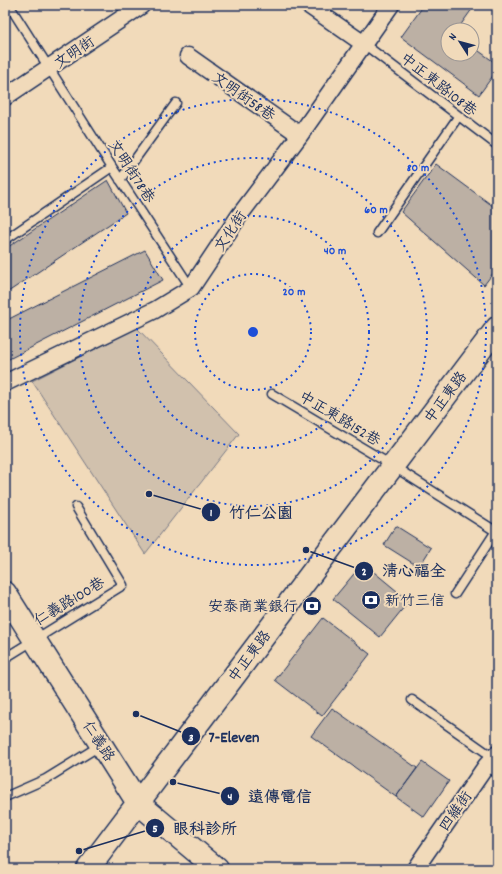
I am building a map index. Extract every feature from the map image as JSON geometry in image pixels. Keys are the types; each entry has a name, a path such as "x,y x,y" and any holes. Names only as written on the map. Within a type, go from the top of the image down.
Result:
{"main road":[{"name":"中正東路","path":"88,869 497,328"},
{"name":"仁義路","path":"5,593 138,803 217,869"}],"street":[{"name":"文明街","path":"5,98 51,68 122,12 142,5"},
{"path":"308,5 364,44"},
{"name":"文化街","path":"5,383 155,310 191,288 239,216 300,135 391,5"},
{"name":"文明街58巷","path":"188,56 300,135"},
{"name":"四維街","path":"414,869 494,763"}],"lane":[{"name":"文明街78巷","path":"9,5 51,68 120,180 191,288"},
{"name":"中正東路108巷","path":"364,44 497,146"},
{"path":"120,180 176,103"},
{"path":"377,233 458,117"},
{"path":"5,240 112,167"},
{"name":"中正東路152巷","path":"272,394 393,466 497,532"},
{"name":"仁義路100巷","path":"34,639 123,585 76,507"},
{"path":"456,594 497,532"},
{"path":"5,658 34,639"},
{"path":"412,700 494,763"},
{"path":"5,797 46,779 102,744"}],"shaded area":[{"path":"137,328 239,434 145,554 32,381"}],"building":[{"path":"424,5 475,5 463,22 440,22 440,62 480,62 480,52 497,64 497,70 479,95 401,37"},
{"path":"436,164 497,209 497,268 484,285 401,212"},
{"path":"108,180 126,213 5,294 5,249"},
{"path":"145,250 163,280 5,361 5,321"},
{"path":"396,526 431,548 419,567 384,545"},
{"name":"新竹三信","path":"363,563 409,601 380,637 333,599"},
{"path":"323,618 370,654 322,716 275,680"},
{"path":"332,708 417,768 396,797 311,736"},
{"path":"422,762 449,781 424,817 396,797"}],"place":[{"name":"竹仁公園","path":"149,494"},
{"name":"清心福全","path":"306,550"},
{"name":"新竹三信","path":"371,600"},
{"name":"安泰商業銀行","path":"312,606"},
{"name":"7-Eleven","path":"136,714"},
{"name":"遠傳電信","path":"173,782"},
{"name":"眼科診所","path":"79,851"}]}
